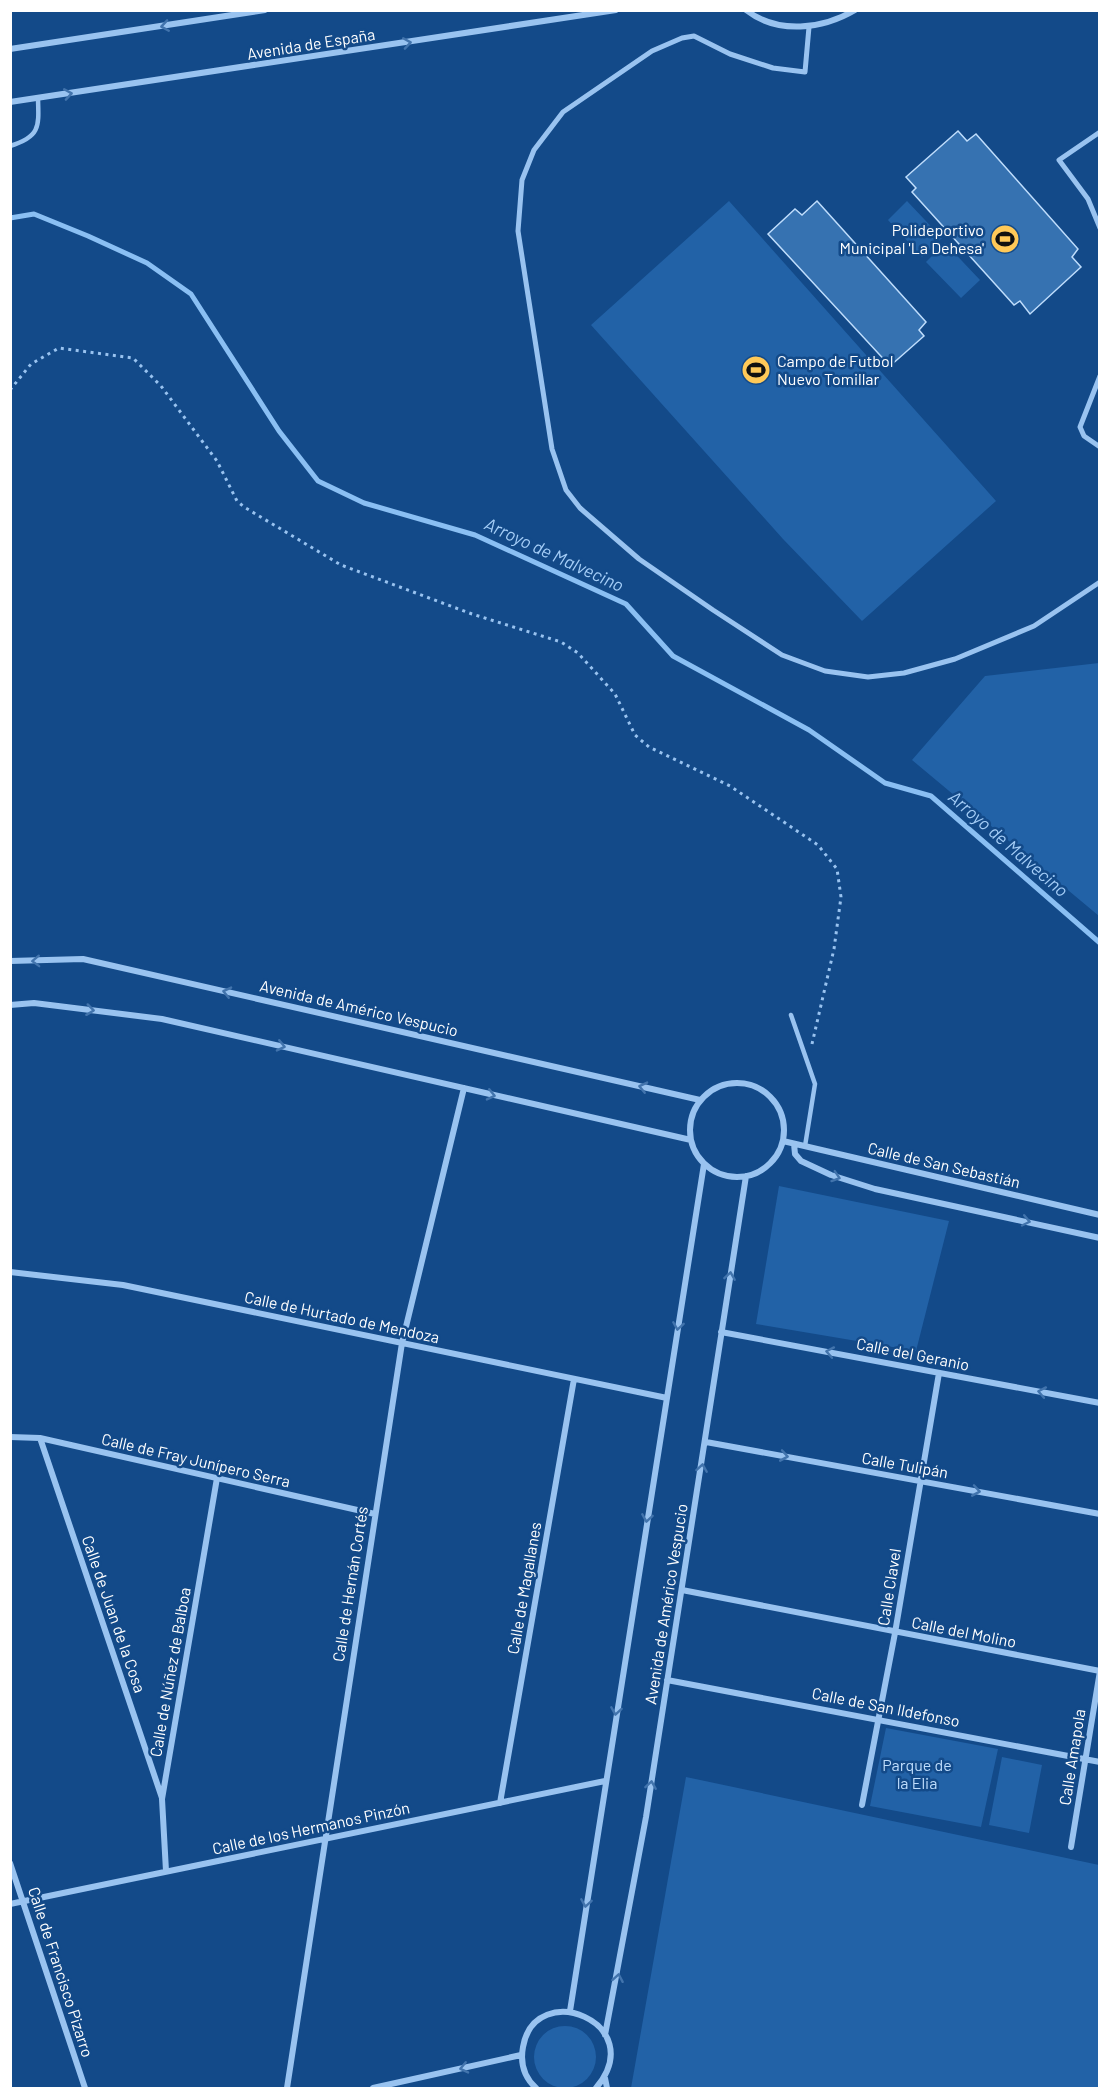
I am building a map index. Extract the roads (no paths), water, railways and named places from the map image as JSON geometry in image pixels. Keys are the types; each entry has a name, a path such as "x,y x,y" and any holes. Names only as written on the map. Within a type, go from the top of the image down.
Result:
{"street":[{"path":"10,49 265,10"},
{"name":"Avenida de España","path":"10,102 616,10"},
{"path":"746,10 778,24 809,27 839,20 855,10"},
{"path":"809,27 805,72 773,68 730,54 694,36 682,38 652,51 563,112 534,150 522,180 518,231 552,450 566,490 580,508 639,559 694,598 782,655 825,671 868,677 904,673 955,659 1034,626 1100,582"},
{"path":"1100,132 1059,160 1088,199 1100,228"},
{"path":"1100,376 1080,426 1084,436 1100,447"},
{"name":"Avenida de Américo Vespucio","path":"10,961 83,959 700,1100"},
{"path":"10,1005 34,1003 162,1019 691,1140"},
{"path":"723,1084 751,1084 774,1100 781,1113 784,1127 783,1141 770,1164 746,1176 723,1175 704,1164 696,1153 689,1126 700,1100 710,1090 723,1084"},
{"name":"Calle de Hernán Cortés","path":"287,2088 402,1343 465,1088"},
{"name":"Calle de San Sebastián","path":"783,1141 1100,1215"},
{"path":"794,1144 795,1154 801,1161 831,1176 875,1189 1100,1238"},
{"name":"Avenida de Américo Vespucio","path":"570,2011 704,1164"},
{"name":"Avenida de Américo Vespucio","path":"605,2035 634,1884 706,1442 746,1176"},
{"name":"Calle de Hurtado de Mendoza","path":"10,1272 123,1285 667,1398"},
{"name":"Calle del Geranio","path":"721,1332 1100,1403"},
{"name":"Calle Clavel","path":"862,1805 896,1633 919,1481 939,1373"},
{"name":"Calle de Magallanes","path":"500,1803 574,1379"},
{"name":"Calle de Fray Junípero Serra","path":"10,1437 40,1438 375,1514"},
{"name":"Calle de Juan de la Cosa","path":"40,1438 162,1799"},
{"name":"Calle Tulipán","path":"706,1442 1100,1514"},
{"name":"Calle de Núñez de Balboa","path":"166,1872 162,1799 217,1478"},
{"name":"Calle del Molino","path":"682,1590 1100,1671"},
{"name":"Calle Amapola","path":"1071,1847 1100,1671"},
{"name":"Calle de San Ildefonso","path":"667,1680 1100,1762"},
{"name":"Calle de los Hermanos Pinzón","path":"10,1904 605,1781"},
{"name":"Calle de Francisco Pizarro","path":"10,1863 85,2088"},
{"path":"536,2088 523,2069 521,2055 524,2041 531,2028 541,2018 555,2012 570,2011 584,2015 597,2023 610,2049 610,2064 604,2078 596,2088"},
{"path":"374,2088 521,2055"},
{"path":"604,2078 606,2088"}],"lane":[{"path":"10,146 24,142 33,135 39,123 38,99"},
{"path":"791,1015 815,1084 805,1146"}],"waterway":[{"name":"Arroyo de Malvecino","path":"10,218 34,214 88,236 147,263 191,294 279,431 318,481 364,503 475,535 626,604 673,656 809,730 885,783 931,796 1100,943"}],"place":[{"name":"Polideportivo Municipal 'La Dehesa'","path":"1005,239"},
{"name":"Campo de Futbol Nuevo Tomillar","path":"756,370"}],"park label":[{"name":"Parque de la Elia","path":"917,1774"}]}
